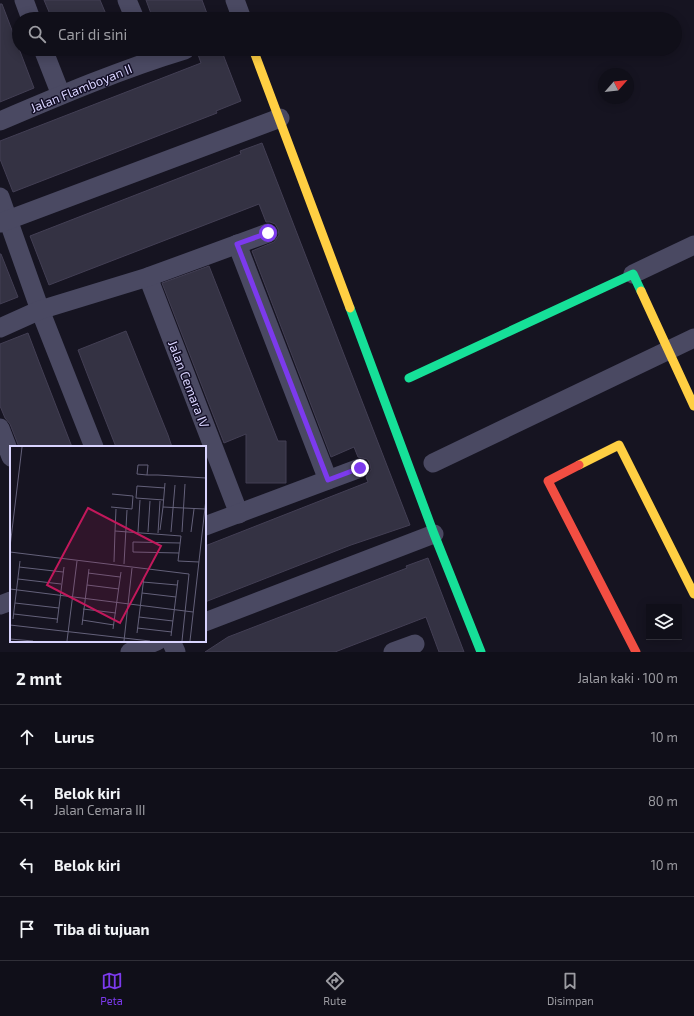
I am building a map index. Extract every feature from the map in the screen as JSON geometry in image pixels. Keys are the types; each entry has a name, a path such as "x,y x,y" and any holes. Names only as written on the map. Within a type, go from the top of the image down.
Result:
{"street":[{"path":"24,0 28,12"},
{"path":"127,0 132,12"},
{"path":"235,0 239,12"},
{"path":"46,56 61,95"},
{"name":"Jalan Flamboyan II","path":"0,121 61,95 145,56"},
{"path":"256,56 434,534 481,652"},
{"path":"4,222 280,118"},
{"path":"0,197 4,222 94,446"},
{"path":"0,328 40,310 148,277 268,233"},
{"path":"237,244 328,480"},
{"path":"409,378 694,245"},
{"path":"633,274 694,406"},
{"name":"Jalan Cemara IV","path":"148,277 239,514"},
{"path":"433,463 694,338"},
{"path":"0,428 10,454"},
{"path":"636,652 548,481 619,445 694,594"},
{"path":"206,526 360,468"},
{"path":"206,622 434,534"},
{"path":"0,605 10,601"},
{"path":"130,652 155,642"},
{"path":"171,642 176,652"},
{"path":"393,652 415,644"}],"building":[{"path":"44,0 100,0 105,12 49,12"},
{"path":"146,0 202,0 206,12 150,12"},
{"path":"0,4 2,4 12,30 12,56 22,56 34,88 0,102"},
{"path":"198,56 224,56 241,101 216,111 217,113 13,192 0,159 0,141 201,63"},
{"path":"262,143 410,525 351,545 206,602 206,546 368,482 366,477 371,470 367,459 358,457 354,447 331,457 252,251 274,242 279,235 278,229 275,224 266,222 259,204 49,285 30,236 241,154 240,151"},
{"path":"0,254 18,297 0,304"},
{"path":"209,266 278,441 286,441 286,483 246,483 246,434 224,443 162,283"},
{"path":"126,331 172,446 116,446 78,350"},
{"path":"28,333 72,446 19,446 10,424 5,418 0,406 0,344"},
{"path":"428,558 464,652 439,652 426,617 335,652 205,652 228,637 407,568 406,566"}],"traffic: fast":[{"path":"409,378 633,274 641,291"},
{"path":"350,308 434,534 481,652"}],"traffic: slow":[{"path":"256,56 350,308"},
{"path":"641,291 694,406"},
{"path":"579,465 619,445 694,594"}],"traffic: jam":[{"path":"579,465 548,481 636,652"}],"route":[{"path":"268,233 237,244 328,480 360,468"}]}
